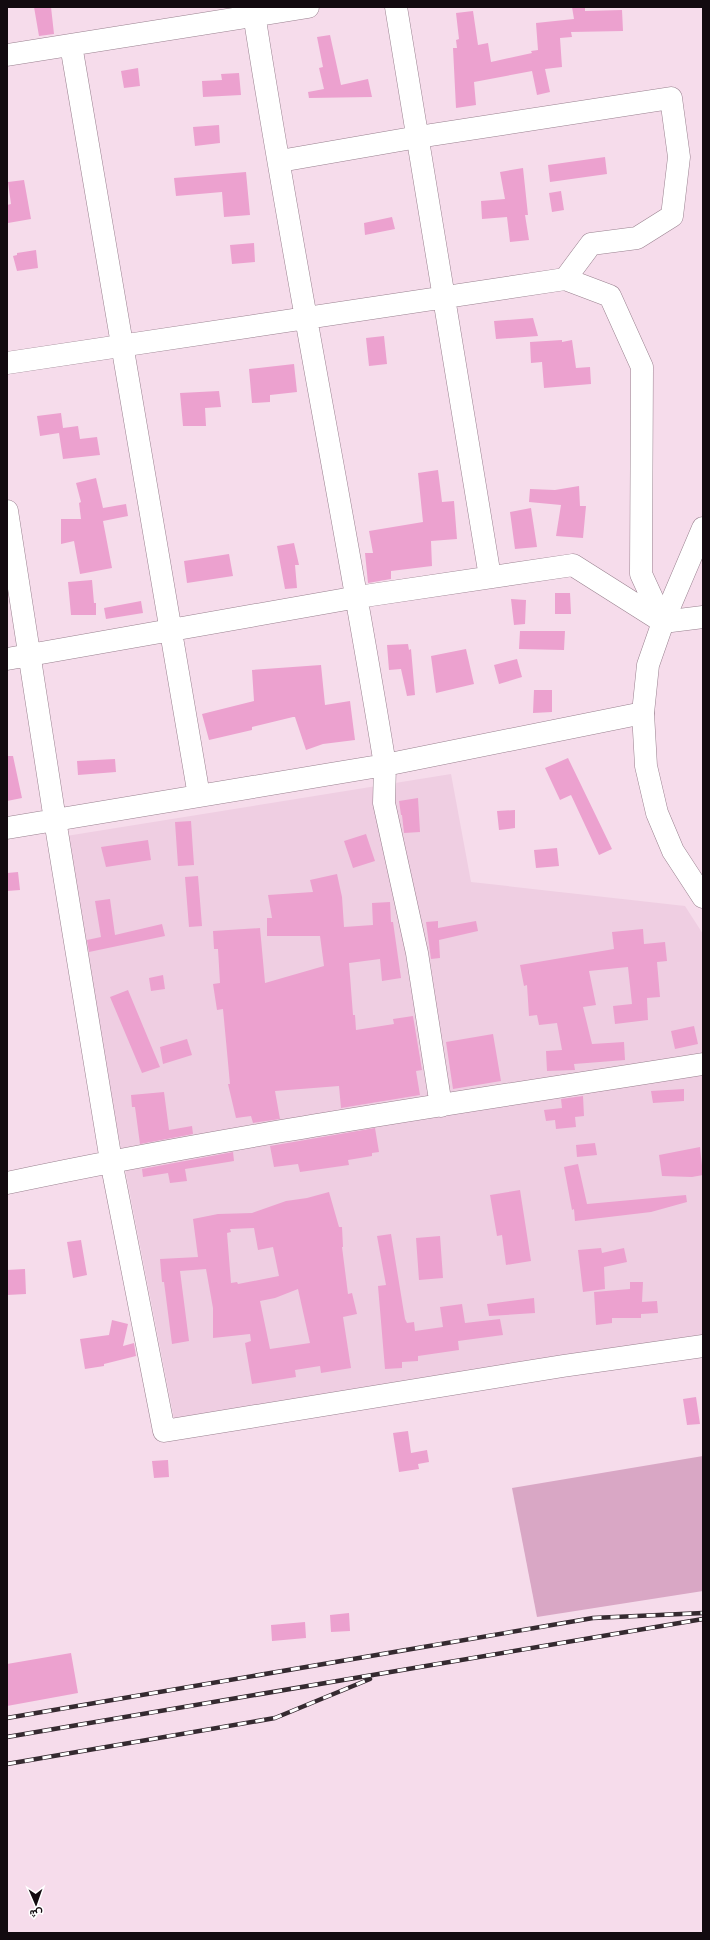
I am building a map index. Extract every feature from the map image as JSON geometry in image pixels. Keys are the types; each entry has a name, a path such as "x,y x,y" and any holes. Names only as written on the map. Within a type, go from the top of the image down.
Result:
{"street":[{"path":"7,55 71,45 254,11 308,7"},
{"path":"396,7 445,296 490,577"},
{"path":"254,11 307,319 358,597 385,765 384,803 418,953 441,1106"},
{"path":"71,45 199,796"},
{"path":"280,161 418,137 671,98 679,157 672,216 637,238 591,244 565,279"},
{"path":"7,363 565,279 610,296 642,367 641,574 663,622"},
{"path":"7,511 55,820 111,1161 164,1431 563,1366 703,1346"},
{"path":"703,528 663,622 648,665 643,713 646,766 657,813 673,851 703,897"},
{"path":"7,659 358,597 573,565 663,622 703,617"},
{"path":"7,828 385,765 643,713"},
{"path":"7,1183 111,1161 703,1064"}],"shaded area":[{"path":"451,774 471,882 685,906 703,934 703,1354 178,1439 60,837"},
{"path":"703,1456 703,1591 537,1617 512,1488"}],"building":[{"path":"34,7 51,7 54,34 39,36"},
{"path":"572,7 585,7 585,11 622,10 623,31 571,32 572,37 560,38 562,67 545,69 550,92 537,95 532,71 474,82 476,105 456,108 453,48 457,48 456,40 459,39 456,13 473,11 478,45 488,43 491,62 532,53 531,51 538,50 536,23 574,19"},
{"path":"330,35 341,85 368,79 372,97 309,98 308,92 324,89 319,68 323,67 317,37"},
{"path":"138,68 140,86 124,88 121,71"},
{"path":"239,73 241,95 203,97 202,81 222,80 221,74"},
{"path":"219,125 220,143 195,146 193,127"},
{"path":"605,157 607,174 550,182 548,165"},
{"path":"523,168 528,215 525,215 529,240 510,242 507,217 482,219 481,201 505,199 500,172"},
{"path":"246,172 250,215 224,217 222,192 176,196 174,178"},
{"path":"24,180 31,219 8,223 7,205 11,204 8,182"},
{"path":"561,191 564,210 552,212 549,193"},
{"path":"392,217 395,229 365,235 364,223"},
{"path":"254,243 255,262 232,264 230,245"},
{"path":"36,250 38,268 17,271 13,256 17,255 17,253"},
{"path":"533,318 538,336 496,339 494,321"},
{"path":"384,336 387,364 369,366 366,338"},
{"path":"562,340 562,342 572,340 576,368 590,367 591,384 544,388 542,362 531,363 530,342"},
{"path":"294,364 297,392 270,395 270,402 252,403 249,369"},
{"path":"219,391 221,407 205,408 206,426 183,426 180,393"},
{"path":"61,413 63,428 78,426 80,439 97,437 100,455 63,459 59,433 40,436 37,416"},
{"path":"438,470 442,502 454,501 457,539 431,541 432,566 391,571 391,579 368,583 365,553 373,553 369,531 423,522 418,473"},
{"path":"96,478 103,508 126,504 128,516 103,521 112,568 80,574 74,541 61,544 61,519 81,519 79,503 81,502 76,483"},
{"path":"579,486 580,506 586,506 583,538 556,536 561,505 529,502 530,489 555,490"},
{"path":"531,508 537,547 515,549 510,512"},
{"path":"294,543 299,565 295,565 297,588 285,589 277,546"},
{"path":"229,554 233,576 187,583 184,561"},
{"path":"92,580 94,603 96,603 96,615 71,615 68,582"},
{"path":"555,593 570,593 571,614 555,614"},
{"path":"511,599 526,600 525,624 514,625"},
{"path":"141,601 143,613 106,619 104,608"},
{"path":"520,631 565,631 564,650 519,649"},
{"path":"408,644 409,650 411,649 415,695 407,696 401,669 389,670 387,645"},
{"path":"466,649 474,684 436,693 431,656"},
{"path":"517,659 522,677 499,684 494,665"},
{"path":"321,665 325,705 350,701 355,740 323,744 306,750 295,717 293,717 252,727 252,730 209,740 202,714 254,701 252,670"},
{"path":"534,690 552,690 552,712 533,713"},
{"path":"7,756 13,756 22,798 7,801"},
{"path":"568,758 612,849 599,855 571,795 560,800 545,768"},
{"path":"115,759 116,772 78,775 77,761"},
{"path":"418,798 420,832 404,833 399,801"},
{"path":"515,810 515,828 499,830 497,811"},
{"path":"191,821 194,865 178,866 175,822"},
{"path":"366,834 375,861 353,868 344,841"},
{"path":"148,840 151,860 106,867 101,847"},
{"path":"557,848 559,866 536,868 534,850"},
{"path":"18,872 20,890 7,891 7,873"},
{"path":"337,874 342,897 344,927 373,925 372,903 390,902 391,922 393,922 401,978 382,981 380,959 349,963 353,1015 355,1015 356,1030 394,1024 393,1019 413,1016 422,1070 416,1071 420,1095 341,1108 339,1086 275,1091 280,1119 253,1123 251,1116 236,1118 228,1084 230,1084 223,1009 217,1010 213,984 220,983 218,949 214,949 213,931 260,928 265,983 324,966 320,936 267,936 267,918 272,918 268,895 313,892 310,880"},
{"path":"198,876 202,926 189,927 185,877"},
{"path":"110,899 115,935 162,924 165,936 89,952 87,940 101,937 95,901"},
{"path":"438,921 438,928 476,921 478,931 439,940 440,958 431,959 426,922"},
{"path":"643,929 644,944 665,942 667,961 657,962 660,997 647,998 648,1020 615,1024 613,1006 632,1004 628,967 589,971 596,1005 583,1007 592,1044 624,1042 625,1060 574,1064 575,1070 547,1071 546,1051 562,1050 557,1023 539,1025 537,1015 529,1016 527,985 524,986 520,965 614,949 612,932"},
{"path":"163,975 165,989 151,991 149,978"},
{"path":"128,990 160,1067 142,1073 110,997"},
{"path":"694,1026 698,1044 675,1049 671,1031"},
{"path":"493,1034 501,1081 453,1089 446,1042"},
{"path":"187,1039 192,1055 163,1064 160,1047"},
{"path":"684,1089 684,1101 653,1103 651,1091"},
{"path":"164,1092 169,1130 192,1126 193,1134 140,1144 135,1107 132,1107 131,1095"},
{"path":"583,1096 584,1116 575,1117 576,1127 556,1129 555,1120 546,1121 544,1110 562,1108 561,1099"},
{"path":"375,1128 379,1152 372,1153 372,1156 348,1160 349,1165 300,1172 298,1164 274,1167 270,1146"},
{"path":"595,1143 597,1155 577,1157 576,1145"},
{"path":"700,1147 703,1175 692,1177 662,1176 659,1155"},
{"path":"233,1152 234,1161 185,1169 187,1181 170,1183 168,1173 143,1177 142,1169"},
{"path":"578,1164 587,1204 686,1195 687,1202 651,1212 575,1221 574,1209 572,1210 564,1167"},
{"path":"520,1190 531,1261 506,1265 502,1235 497,1236 490,1195"},
{"path":"329,1192 339,1227 342,1227 342,1247 348,1294 352,1293 357,1314 343,1317 351,1368 321,1373 320,1366 295,1370 296,1377 252,1384 245,1343 251,1341 250,1334 213,1338 213,1308 206,1269 180,1271 189,1341 172,1344 164,1282 162,1282 160,1259 198,1257 193,1219 218,1214 252,1213 286,1201 307,1198","holes":["254,1228 258,1250 273,1247 279,1276 238,1284 237,1282 231,1283 227,1233 231,1232 230,1229","298,1289 310,1343 270,1349 260,1301 275,1298"]},
{"path":"391,1234 405,1319 407,1323 414,1322 415,1331 443,1327 440,1307 462,1304 465,1323 500,1319 503,1335 458,1341 459,1350 418,1356 418,1361 402,1362 402,1368 385,1369 378,1286 386,1285 377,1236"},
{"path":"440,1236 443,1278 419,1280 416,1238"},
{"path":"81,1240 87,1275 73,1278 67,1242"},
{"path":"601,1248 602,1253 624,1248 627,1262 604,1267 605,1289 583,1292 578,1250"},
{"path":"25,1269 26,1294 7,1295 7,1270"},
{"path":"630,1282 643,1282 642,1302 657,1301 658,1313 641,1314 641,1318 612,1318 612,1323 596,1325 594,1292 630,1289"},
{"path":"534,1298 535,1313 489,1316 487,1304"},
{"path":"112,1320 128,1324 123,1346 134,1343 136,1356 104,1364 104,1366 85,1369 80,1339 109,1335"},
{"path":"696,1397 700,1424 687,1425 683,1399"},
{"path":"408,1431 411,1453 427,1450 429,1462 418,1464 419,1469 399,1472 393,1433"},
{"path":"168,1460 169,1477 154,1478 152,1461"},
{"path":"349,1613 350,1631 331,1632 330,1615"},
{"path":"305,1622 306,1638 272,1641 271,1625"},
{"path":"71,1653 78,1693 7,1706 7,1664"}],"railway":[{"path":"7,1718 593,1618 703,1613"},
{"path":"7,1737 703,1619"},
{"path":"7,1764 275,1718 370,1679"}]}
